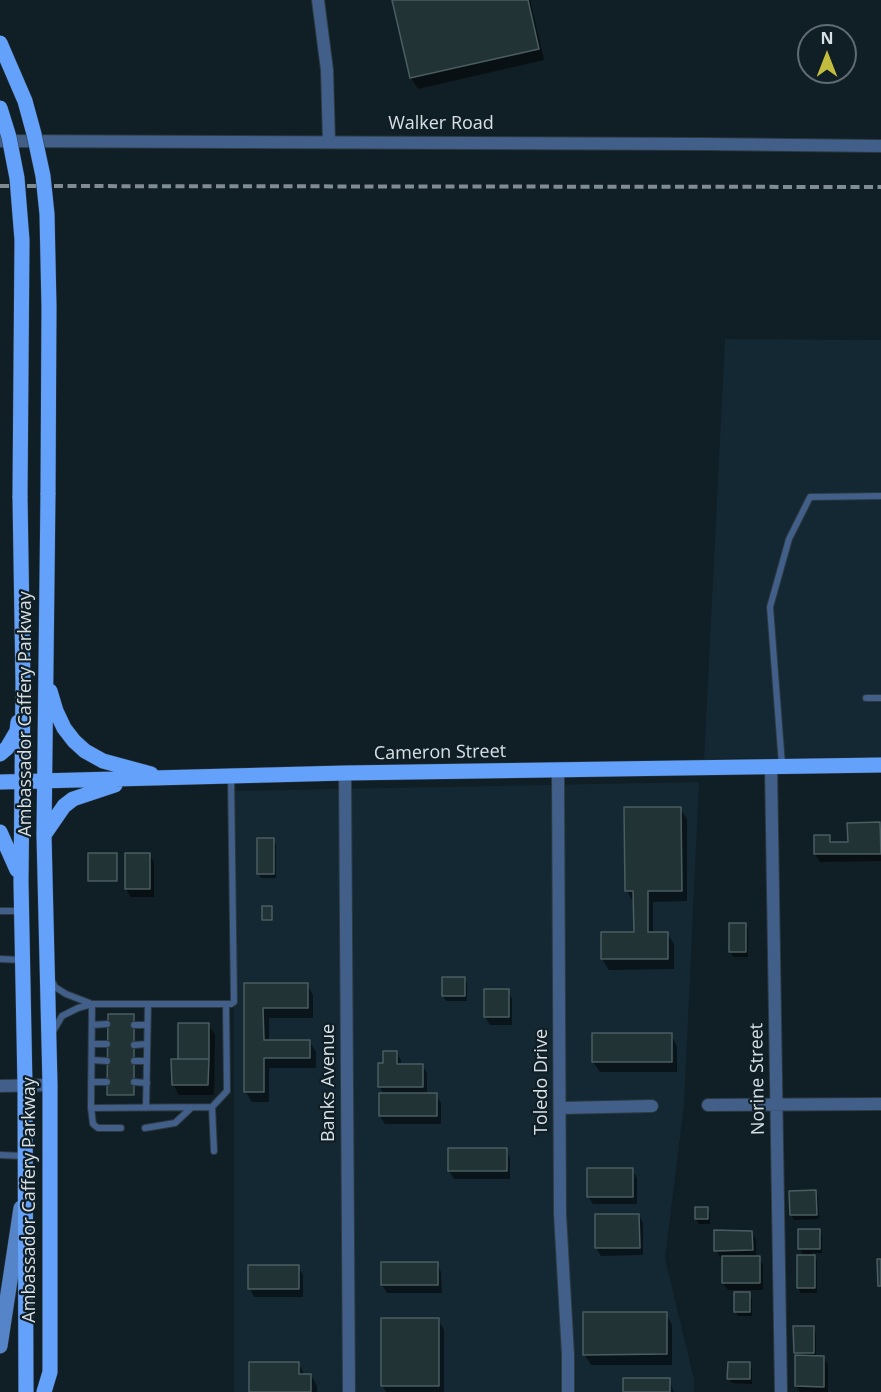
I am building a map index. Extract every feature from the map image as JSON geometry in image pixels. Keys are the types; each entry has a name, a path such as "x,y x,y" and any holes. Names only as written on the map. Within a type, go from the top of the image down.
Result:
{"main road":[{"name":"Ambassador Caffery Parkway","path":"0,43 25,101 43,176 47,213 48,493 44,835 50,1085 50,1372 44,1392"},
{"name":"Ambassador Caffery Parkway","path":"0,108 9,137 17,178 22,240 21,882 25,1086 26,1392"},
{"path":"45,671 56,711 64,728 79,746 103,761 168,778"},
{"path":"0,754 7,748 17,731 22,684"},
{"name":"Cameron Street","path":"0,782 345,773 881,765"},
{"path":"44,835 64,806 73,799 132,780"},
{"path":"0,832 11,853 21,882"},
{"path":"0,1346 24,1182"},
{"path":"50,1372 50,1392"}],"street":[{"path":"318,0 327,70 329,142"},
{"name":"Walker Road","path":"0,141 881,146"},
{"name":"Norine Street","path":"777,766 776,1104 781,1392"},
{"name":"Toledo Drive","path":"558,771 560,1214 568,1392"},
{"name":"Banks Avenue","path":"345,773 349,1392"},
{"path":"0,1086 50,1085"},
{"path":"708,1106 881,1104"},
{"path":"561,1108 652,1106"}],"lane":[{"path":"777,766 771,607 789,539 810,497 881,496"},
{"path":"866,698 881,698"},
{"path":"49,1039 62,1016 92,1004 226,1004 234,1002 231,777"},
{"path":"0,911 22,911"},
{"path":"0,959 22,960"},
{"path":"47,972 55,987 92,1004"},
{"path":"92,1004 91,1108 93,1124 98,1128 121,1128"},
{"path":"146,1107 148,1004"},
{"path":"214,1151 212,1107 227,1090 226,1004"},
{"path":"92,1024 107,1024"},
{"path":"134,1025 147,1025"},
{"path":"92,1044 107,1044"},
{"path":"134,1045 147,1044"},
{"path":"92,1060 107,1060"},
{"path":"134,1060 147,1061"},
{"path":"91,1082 107,1082"},
{"path":"134,1082 147,1083"},
{"path":"145,1128 175,1123 191,1107"},
{"path":"91,1108 212,1107"},
{"path":"0,1155 25,1156"}],"shaded area":[{"path":"725,339 881,340 881,757 704,759"},
{"path":"699,782 684,1105 665,1258 694,1379 694,1392 234,1392 234,791"}],"building":[{"path":"392,0 528,0 539,49 410,78"},
{"path":"624,807 681,807 682,891 648,891 648,932 668,932 668,959 601,959 601,932 634,932 633,891 625,891"},
{"path":"880,822 881,854 814,854 814,835 830,835 830,842 848,842 847,823"},
{"path":"257,838 274,838 274,874 257,874"},
{"path":"88,853 117,853 117,881 88,881"},
{"path":"125,853 150,853 150,889 125,889"},
{"path":"262,906 272,906 272,920 262,920"},
{"path":"729,923 746,923 746,952 729,952"},
{"path":"442,977 465,977 465,996 442,996"},
{"path":"244,983 308,983 308,1008 263,1008 264,1040 310,1040 310,1058 264,1058 264,1092 244,1092"},
{"path":"484,989 509,989 509,1017 484,1017"},
{"path":"108,1014 134,1014 134,1095 107,1095"},
{"path":"178,1023 209,1023 209,1059 178,1059"},
{"path":"592,1033 672,1033 672,1062 592,1062"},
{"path":"383,1051 397,1051 397,1064 423,1064 423,1087 378,1087 378,1063 383,1063"},
{"path":"171,1059 209,1059 208,1085 172,1085"},
{"path":"379,1093 437,1093 437,1116 379,1116"},
{"path":"448,1148 507,1148 507,1171 448,1171"},
{"path":"587,1168 633,1168 633,1197 587,1197"},
{"path":"816,1190 817,1215 790,1215 789,1191"},
{"path":"695,1207 708,1207 708,1219 695,1219"},
{"path":"595,1214 639,1214 640,1248 595,1248"},
{"path":"798,1229 820,1229 820,1249 798,1249"},
{"path":"714,1230 752,1231 753,1250 714,1251"},
{"path":"797,1255 815,1255 815,1288 797,1288"},
{"path":"722,1256 760,1256 760,1283 722,1283"},
{"path":"877,1259 881,1259 881,1286 878,1286"},
{"path":"381,1262 438,1262 438,1285 381,1285"},
{"path":"248,1265 299,1265 299,1289 248,1289"},
{"path":"734,1292 750,1292 750,1312 734,1312"},
{"path":"583,1312 667,1312 667,1354 583,1355"},
{"path":"381,1318 439,1318 439,1386 381,1386"},
{"path":"793,1326 814,1326 814,1353 794,1353"},
{"path":"795,1355 824,1356 824,1387 795,1386"},
{"path":"249,1362 299,1362 299,1374 311,1374 311,1392 249,1392"},
{"path":"728,1362 750,1362 750,1379 727,1379"},
{"path":"623,1378 670,1378 670,1392 623,1392"}],"railway":[{"path":"0,186 881,187"}]}
